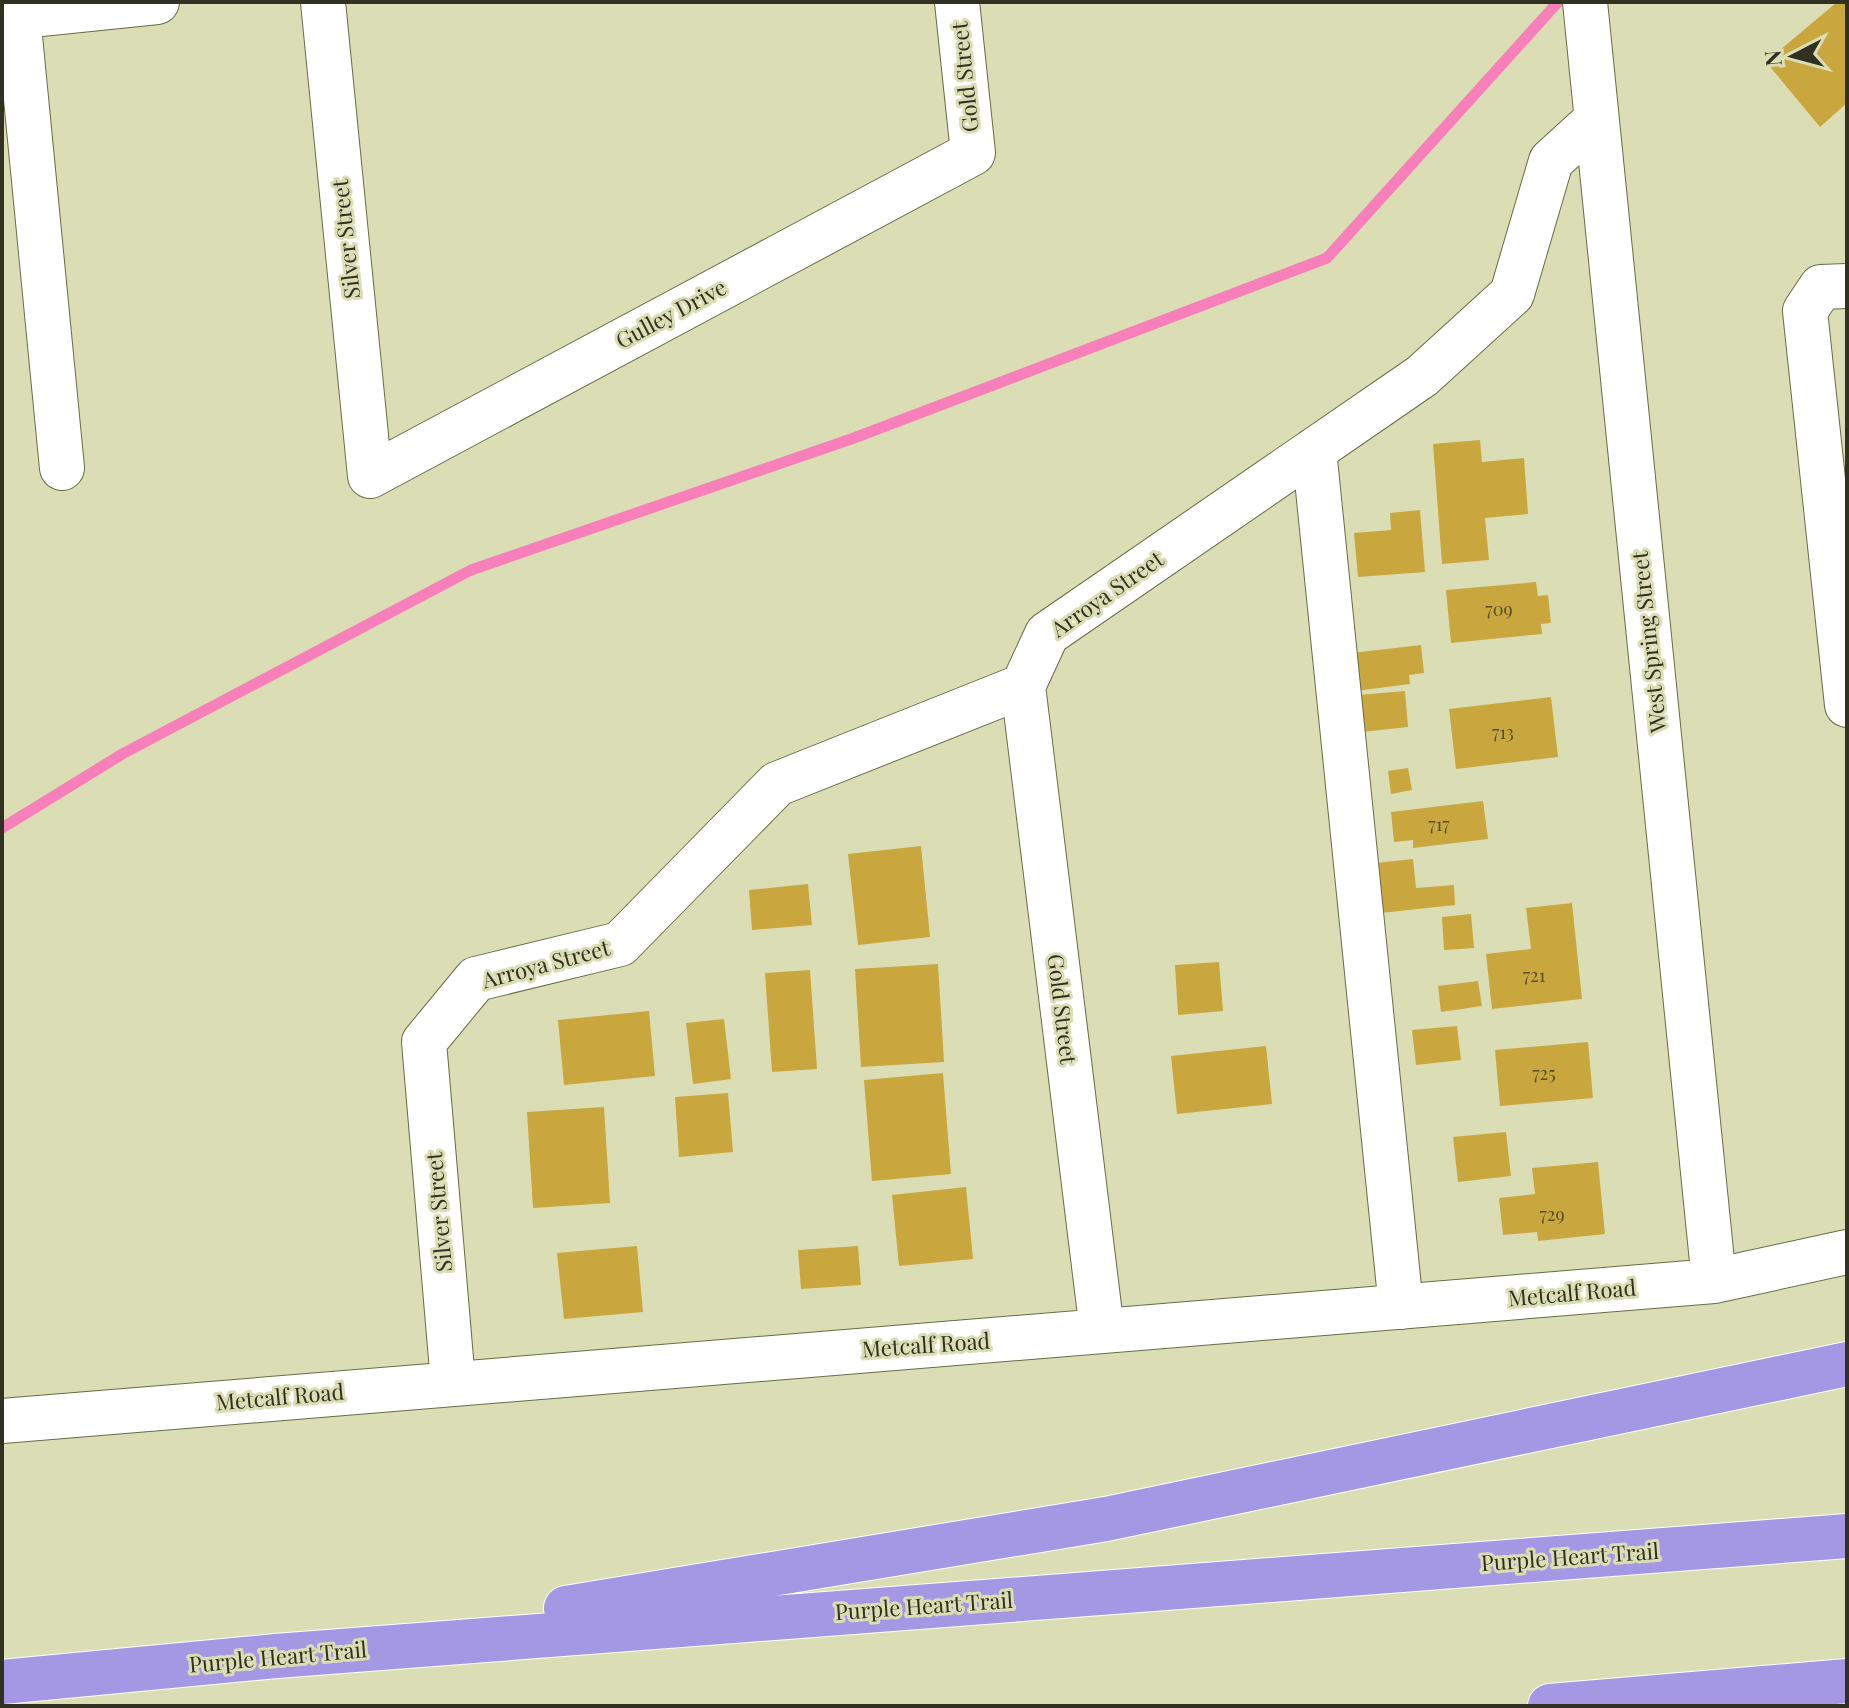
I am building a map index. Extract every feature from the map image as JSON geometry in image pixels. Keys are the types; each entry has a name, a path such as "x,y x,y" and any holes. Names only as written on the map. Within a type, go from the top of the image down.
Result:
{"highway":[{"path":"276,1656 1106,1519 1847,1364"},
{"name":"Purple Heart Trail","path":"2,1682 276,1656 1847,1536"},
{"path":"1550,1706 1847,1681"}],"street":[{"path":"62,468 10,17 157,2"},
{"name":"Silver Street","path":"323,2 370,476"},
{"name":"Gold Street","path":"957,2 973,153"},
{"name":"West Spring Street","path":"1585,2 1714,1281"},
{"name":"Arroya Street","path":"424,1042 476,979 620,944 777,784 1023,686 1047,634 1422,376 1512,294 1551,161 1596,120"},
{"name":"Gulley Drive","path":"370,476 973,153"},
{"path":"1847,286 1821,287 1805,311 1847,705"},
{"path":"1314,450 1401,1307"},
{"name":"Gold Street","path":"1023,686 1102,1331"},
{"name":"Silver Street","path":"424,1042 453,1382"},
{"name":"Metcalf Road","path":"2,1421 1714,1281 1847,1252"}],"building":[{"path":"1837,2 1847,2 1847,103 1820,127 1766,62"},
{"path":"1480,440 1482,462 1524,458 1528,514 1485,518 1489,560 1442,564 1433,444"},
{"path":"1420,510 1425,572 1358,577 1354,533 1391,530 1390,513"},
{"path":"1536,582 1538,596 1548,595 1551,623 1541,624 1542,634 1451,643 1446,590"},
{"path":"1421,645 1424,673 1409,675 1410,684 1356,691 1352,653"},
{"path":"1405,691 1408,727 1362,732 1358,695"},
{"path":"1551,697 1558,757 1456,769 1449,709"},
{"path":"1408,768 1412,790 1391,794 1388,771"},
{"path":"1483,801 1488,839 1413,848 1413,840 1394,842 1391,812"},
{"path":"921,846 930,937 858,945 848,854"},
{"path":"1413,859 1416,888 1454,885 1455,905 1381,913 1376,863"},
{"path":"808,884 812,925 752,930 749,890"},
{"path":"1572,903 1582,999 1492,1009 1486,954 1531,949 1526,908"},
{"path":"1471,914 1474,948 1444,950 1442,917"},
{"path":"1219,962 1223,1011 1178,1015 1175,965"},
{"path":"938,964 944,1062 861,1067 855,969"},
{"path":"810,970 817,1069 772,1072 765,973"},
{"path":"1478,981 1482,1006 1441,1012 1438,986"},
{"path":"649,1011 655,1076 564,1085 558,1020"},
{"path":"724,1019 731,1079 693,1084 686,1023"},
{"path":"1457,1026 1461,1060 1416,1065 1412,1030"},
{"path":"1588,1042 1593,1098 1500,1106 1495,1050"},
{"path":"1266,1046 1272,1104 1177,1114 1171,1056"},
{"path":"943,1073 951,1174 872,1181 864,1080"},
{"path":"728,1093 733,1152 679,1157 675,1097"},
{"path":"604,1107 610,1203 533,1208 527,1112"},
{"path":"1506,1132 1511,1176 1458,1182 1453,1137"},
{"path":"1598,1162 1605,1234 1538,1241 1537,1232 1503,1235 1499,1198 1535,1194 1532,1168"},
{"path":"966,1187 973,1259 899,1266 892,1195"},
{"path":"637,1246 643,1312 564,1319 557,1253"},
{"path":"858,1246 861,1285 801,1289 798,1250"}],"waterway":[{"path":"2,828 124,753 471,570 854,438 1327,258 1558,2"}]}
